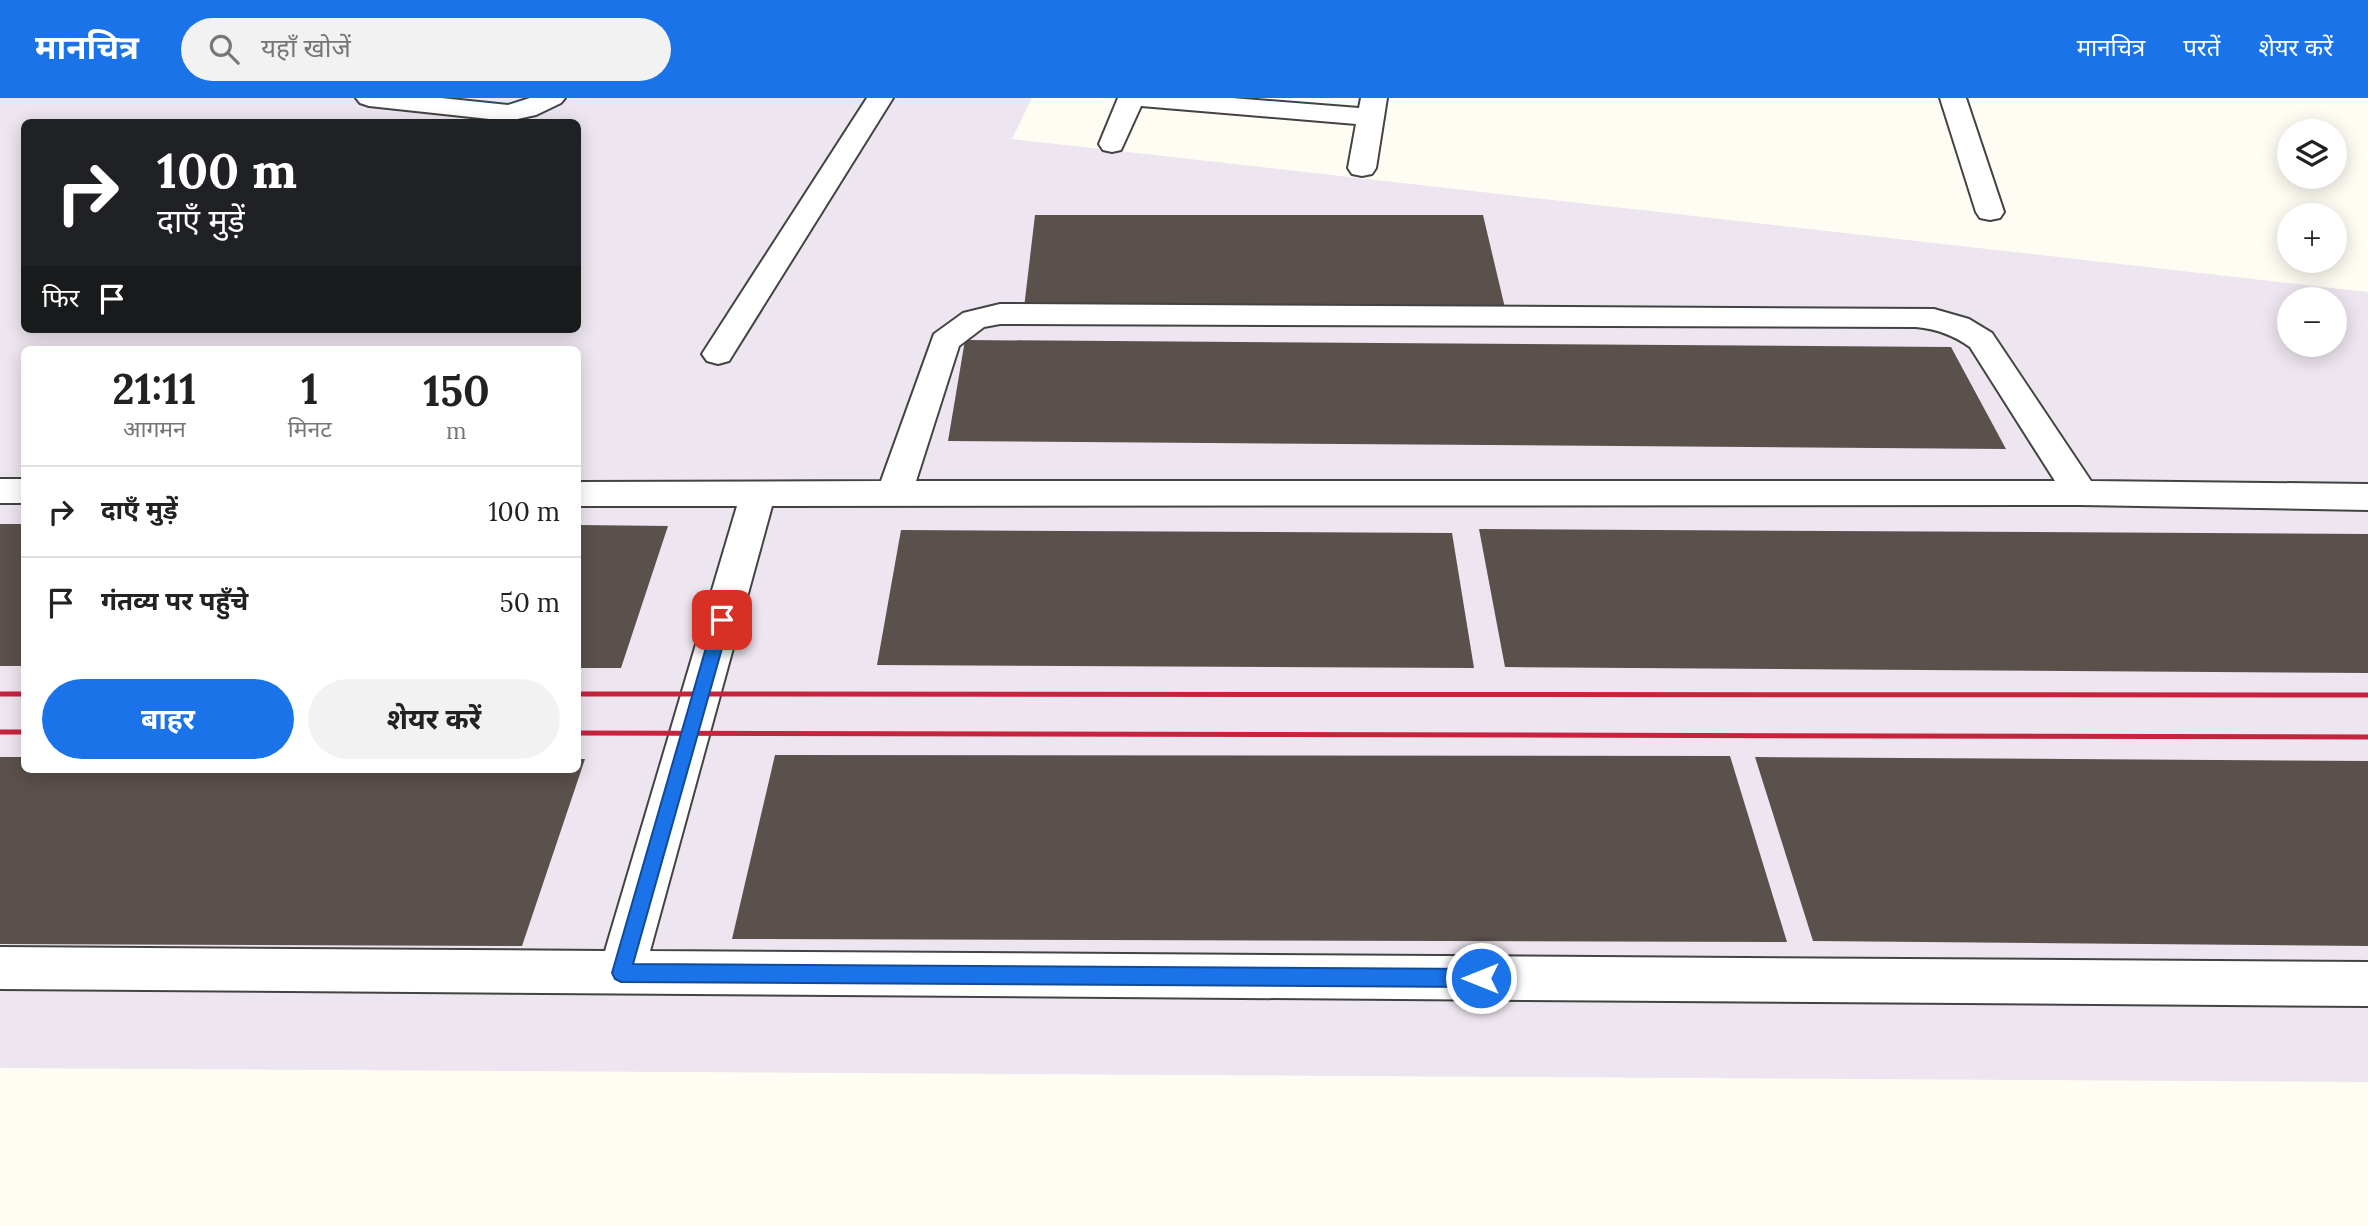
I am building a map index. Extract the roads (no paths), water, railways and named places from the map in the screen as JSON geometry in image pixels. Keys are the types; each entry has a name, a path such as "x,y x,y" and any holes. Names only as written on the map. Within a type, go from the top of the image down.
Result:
{"street":[{"path":"369,98 508,113 527,109 552,98"},
{"path":"718,354 880,98"},
{"path":"1112,144 1133,98 1372,107 1362,168"},
{"path":"1953,98 1990,212"},
{"path":"894,495 945,341 974,320 1000,314 1942,319 1964,327 1981,340 2081,492"},
{"path":"0,491 21,491"},
{"path":"581,494 2081,492 2368,497"},
{"path":"621,973 758,495"},
{"path":"0,968 2368,984"}],"railway":[{"path":"0,694 21,694"},
{"path":"581,694 2368,695"},
{"path":"0,732 21,732"},
{"path":"581,733 2368,737"}]}
